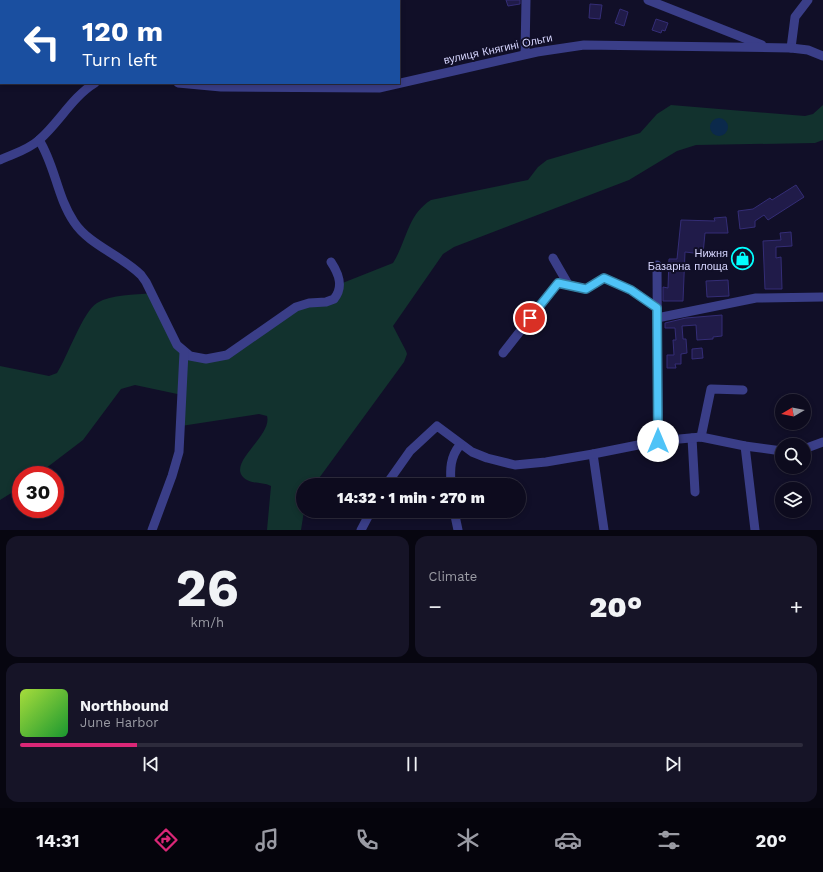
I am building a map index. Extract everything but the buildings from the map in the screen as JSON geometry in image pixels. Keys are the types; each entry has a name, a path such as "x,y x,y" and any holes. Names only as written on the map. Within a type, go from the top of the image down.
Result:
{"street":[{"path":"526,0 526,54"},
{"path":"648,0 767,47"},
{"path":"791,48 795,17 808,0"},
{"name":"вулиця Княгині Ольги","path":"400,83 526,54 552,49 600,44 791,48 808,50 823,56"},
{"path":"0,160 23,150 39,140 82,93 94,84"},
{"name":"вулиця Княгині Ольги","path":"192,84 221,86 379,88 396,84"},
{"path":"39,140 47,153 64,201 74,222 94,241 141,274 177,345 184,352 197,358 219,358 235,350 290,310 303,304 334,299 337,295 340,278 331,262"},
{"path":"553,258 568,284"},
{"path":"657,265 658,441"},
{"path":"503,353 558,283 586,289 604,278 631,290 657,308"},
{"path":"658,318 756,298 823,297"},
{"path":"152,530 172,476 179,452 184,352"},
{"path":"695,492 696,437 711,389 743,390"},
{"path":"391,478 410,451 437,426 460,445 487,458 515,464 546,462 658,441 696,437 775,450"},
{"path":"811,446 823,442"},
{"path":"451,478 450,471 453,454 460,445"},
{"path":"745,446 755,530"},
{"path":"593,454 604,530"},
{"path":"361,530 367,518"},
{"path":"455,518 458,530"}],"green space":[{"path":"671,105 805,116 813,114 823,105 823,140 815,143 696,145 677,151 629,180 454,247 443,254 393,326 407,354 404,362 319,478 296,478 296,518 303,518 301,530 267,530 271,486 247,480 241,474 240,467 263,433 267,424 267,416 259,414 181,426 182,395 135,385 121,389 83,440 49,466 12,466 12,493 0,500 0,366 49,376 57,373 86,315 97,303 116,296 152,293 184,352 212,359 290,311 330,301 340,284 393,263 398,255 412,221 423,206 431,200 528,180 538,167 547,160 640,133 657,114"}],"water":[{"path":"719,118 725,121 728,127 725,133 719,136 713,133 710,127 713,121"}],"place":[{"name":"Нижня Базарна площа","path":"743,259"}],"route":[{"path":"530,318 558,283 586,289 604,278 631,290 657,308 658,441"}]}
